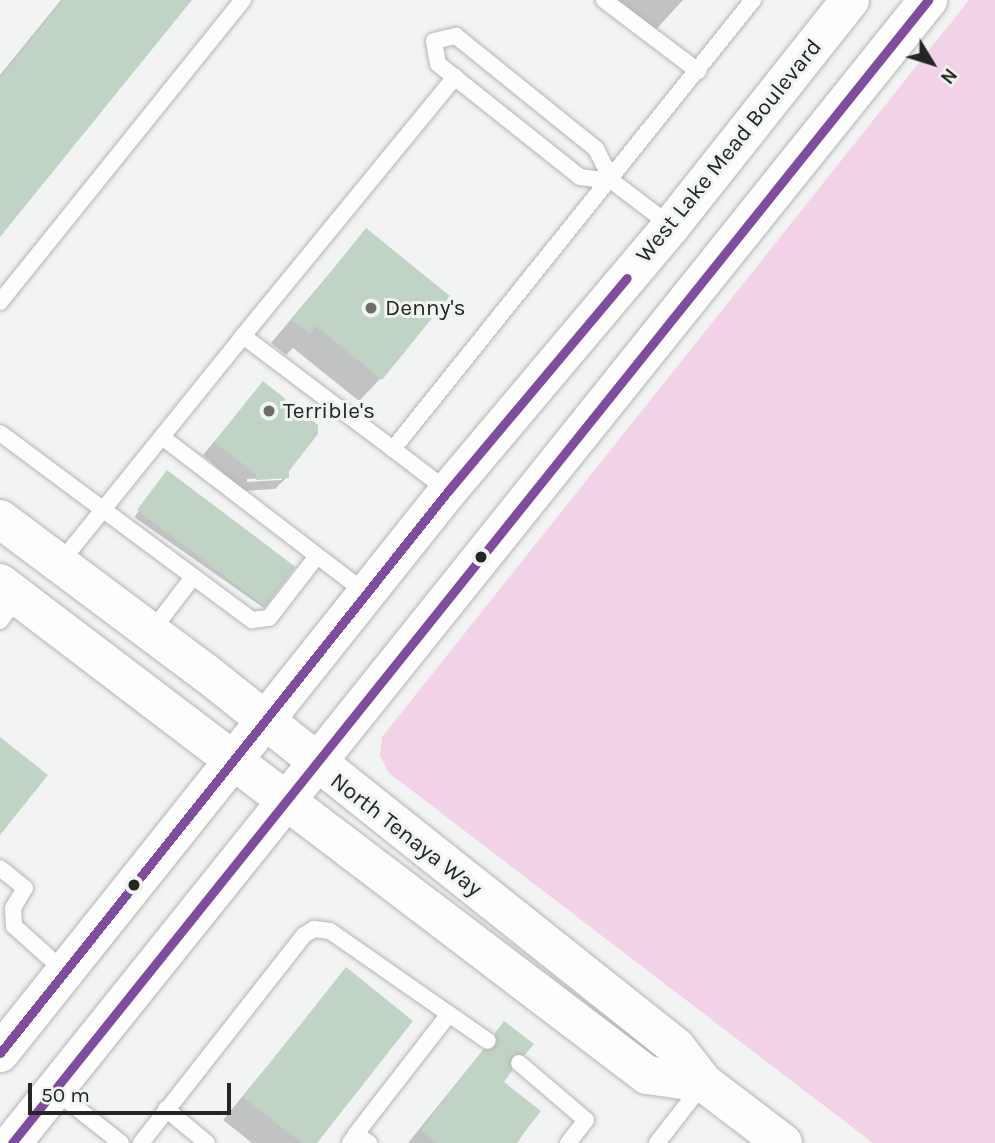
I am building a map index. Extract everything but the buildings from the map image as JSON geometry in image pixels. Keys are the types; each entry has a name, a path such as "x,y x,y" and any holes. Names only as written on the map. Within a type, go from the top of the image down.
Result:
{"main road":[{"path":"12,1143 928,0"},
{"name":"West Lake Mead Boulevard","path":"0,1053 448,491 671,226 847,1"},
{"path":"671,226 717,262"},
{"name":"North Tenaya Way","path":"0,519 264,720 316,764 676,1047 704,1083 783,1143"},
{"name":"North Tenaya Way","path":"6,600 232,760 647,1074 704,1083"},
{"path":"0,1078 33,1012"}],"lane":[{"path":"0,302 243,0"},
{"path":"604,0 698,71"},
{"path":"393,449 612,181 753,0"},
{"path":"612,181 580,177 438,64 434,41 456,36 596,149 612,181 671,226"},
{"path":"60,564 455,77"},
{"path":"243,336 448,491"},
{"path":"0,433 193,577 258,622 269,618 317,556"},
{"path":"162,437 366,593"},
{"path":"151,632 193,577"},
{"path":"0,868 25,888 13,908 14,926 65,972"},
{"path":"141,1143 304,935 314,929 330,931 488,1041"},
{"path":"358,1140 449,1014"},
{"path":"519,1063 586,1120 568,1143"},
{"path":"657,1143 704,1083"},
{"path":"54,1090 121,1143"},
{"path":"166,1109 207,1143"}],"shaded area":[{"path":"969,0 995,0 995,1143 873,1143 389,773 380,756 382,737"}],"transit line":[{"path":"12,1143 928,0"},
{"path":"0,1053 448,491 627,278"}],"place":[{"name":"Denny's","path":"371,308"},
{"name":"Terrible's","path":"269,411"}]}
